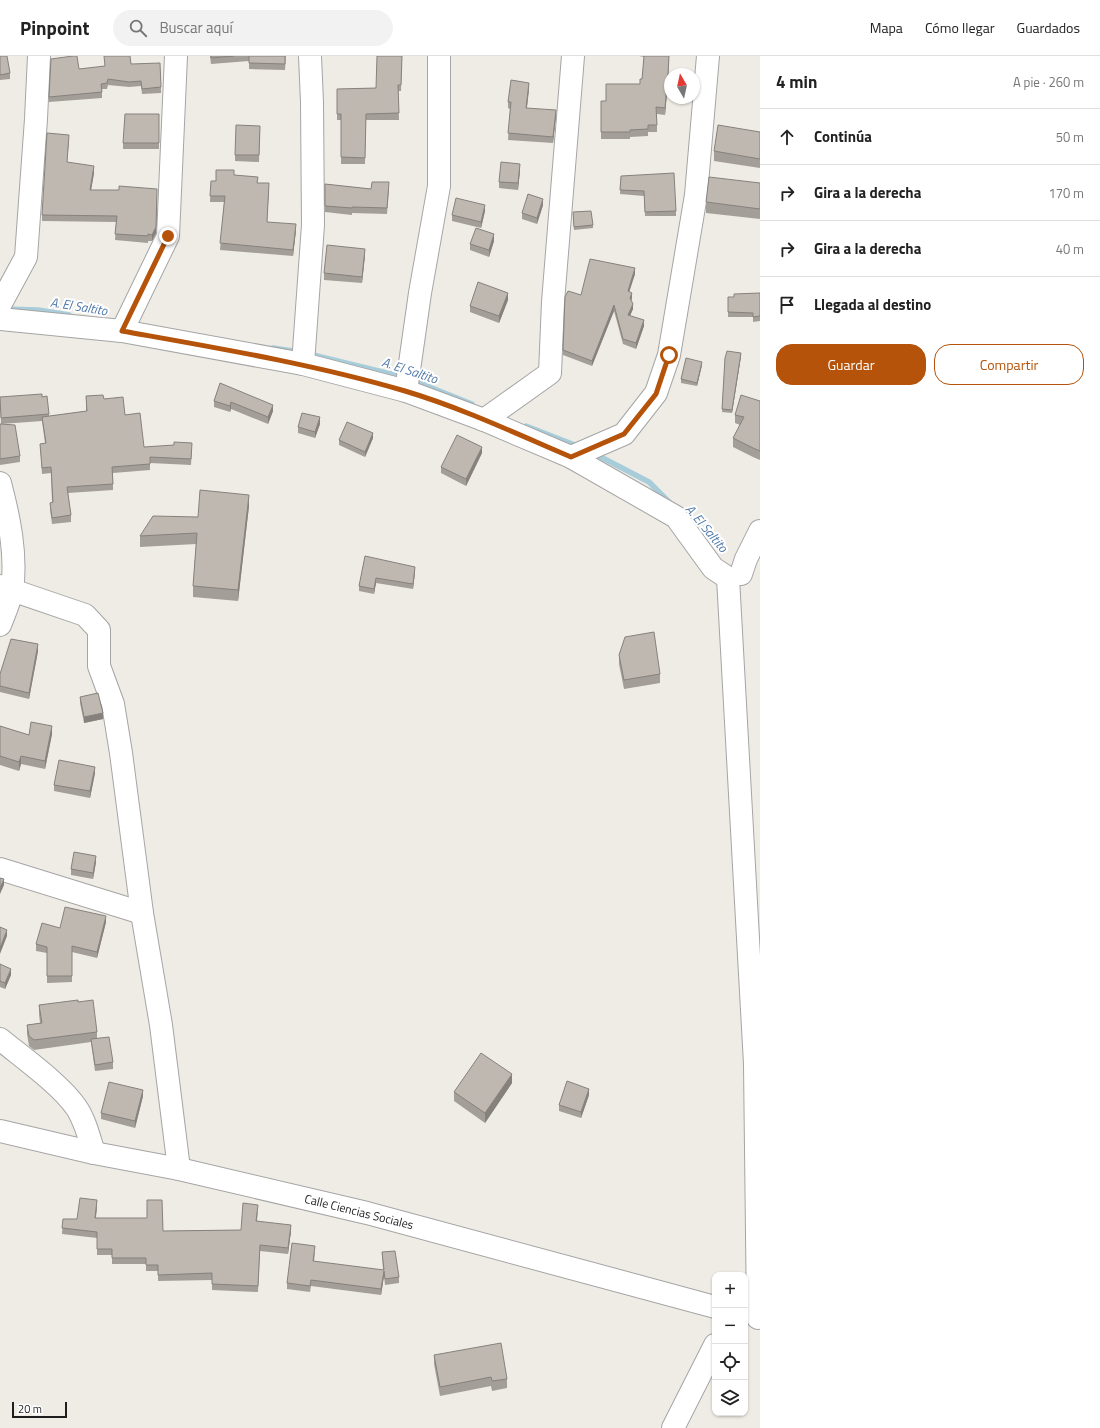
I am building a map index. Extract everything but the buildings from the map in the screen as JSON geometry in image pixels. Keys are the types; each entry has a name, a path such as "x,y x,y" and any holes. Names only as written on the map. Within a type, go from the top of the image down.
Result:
{"street":[{"path":"0,305 26,257 36,119 38,56"},
{"path":"122,331 168,236 176,56"},
{"path":"303,364 313,224 310,56"},
{"path":"406,391 420,293 439,186 439,56"},
{"path":"484,420 550,373 553,302 573,56"},
{"path":"571,457 624,434 656,394 669,355 696,195 708,56"},
{"path":"0,320 122,331 303,364 406,391 484,420 571,457 676,516 713,568 743,573"},
{"path":"0,483 5,502 14,566 6,589 0,625"},
{"path":"754,1317 758,1064 743,573 746,559 760,531"},
{"path":"6,589 85,614 99,630 99,666 112,704 142,913 161,1025 179,1169"},
{"path":"0,869 142,913"},
{"path":"0,1039 63,1093 76,1107 87,1129 94,1153"},
{"name":"Calle Ciencias Sociales","path":"0,1131 94,1153 179,1169 367,1213 712,1306"},
{"path":"673,1428 712,1352"}],"waterway":[{"name":"A. El Saltito","path":"4,309 38,310 69,315"},
{"name":"A. El Saltito","path":"273,348 300,352"},
{"name":"A. El Saltito","path":"309,354 403,377"},
{"name":"A. El Saltito","path":"412,380 472,404"},
{"name":"A. El Saltito","path":"526,426 580,447"},
{"name":"A. El Saltito","path":"595,454 649,482 669,502"}],"route":[{"path":"168,236 122,331 303,364 406,391 484,420 571,457 624,434 656,394 669,355"}]}
